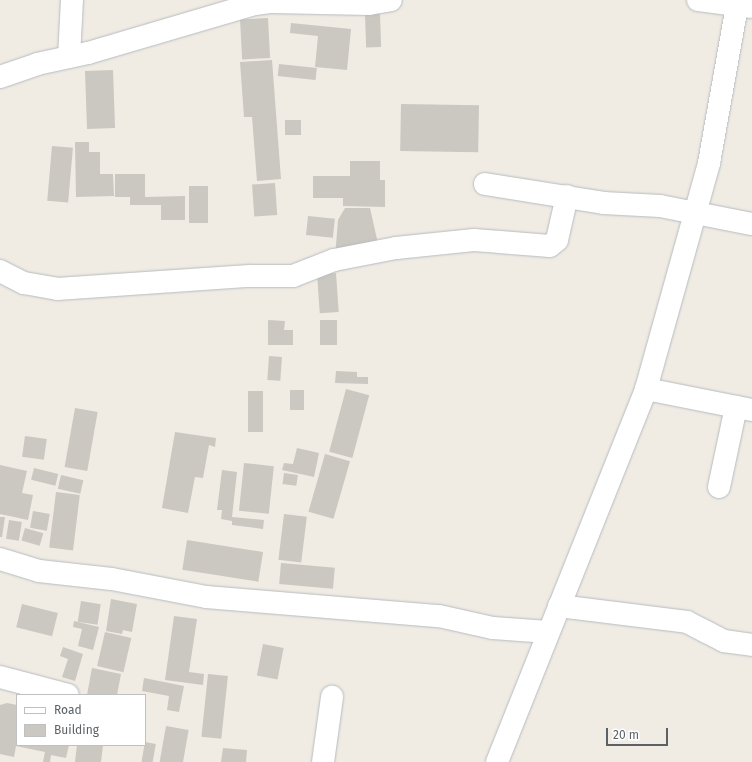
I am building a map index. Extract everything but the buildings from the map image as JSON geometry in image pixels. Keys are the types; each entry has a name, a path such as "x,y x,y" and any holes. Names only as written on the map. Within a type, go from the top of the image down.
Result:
{"street":[{"path":"69,57 72,0"},
{"path":"0,77 37,64 69,57 255,4 272,1 369,2 391,0"},
{"path":"498,762 548,632 646,389 709,163 742,4 698,0"},
{"path":"485,184 603,203 660,206 752,224"},
{"path":"0,271 24,283 57,289 250,276 293,276 334,260 396,248 474,240 550,246 557,240 567,196"},
{"path":"646,389 744,408 719,487"},
{"path":"0,559 39,571 112,579 206,597 439,616 493,628 548,632"},
{"path":"559,606 687,622 724,641 752,645"},
{"path":"0,677 64,694"},
{"path":"323,762 332,697"}]}
